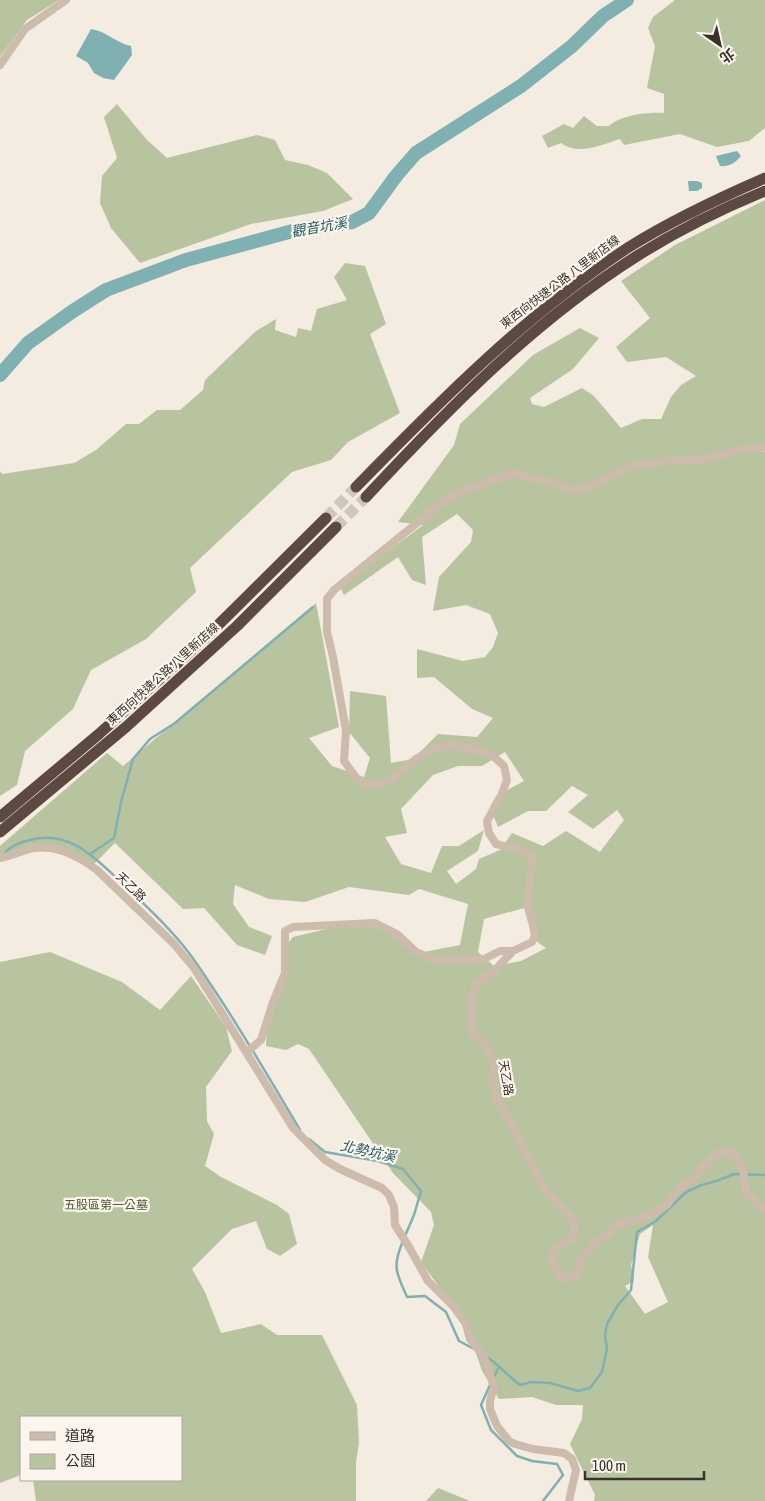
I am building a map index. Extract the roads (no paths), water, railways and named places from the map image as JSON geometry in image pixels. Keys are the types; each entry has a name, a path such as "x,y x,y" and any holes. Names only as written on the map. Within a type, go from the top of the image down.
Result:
{"highway":[{"name":"東西向快速公路 八里新店線","path":"356,487 430,420 518,346 563,301 631,246 674,222 765,178"},
{"name":"東西向快速公路 八里新店線","path":"366,497 430,420 510,337 563,301 680,231 765,191"},
{"name":"東西向快速公路 八里新店線","path":"0,832 99,734 203,640 326,518"},
{"name":"東西向快速公路 八里新店線","path":"0,817 44,788 126,727 237,626 336,527"}],"street":[{"path":"0,64 25,29 66,0"},
{"path":"247,1052 261,1040 285,972 285,931 293,926 375,923 397,934 416,952 434,960 484,959 500,951 512,951 532,942 535,935 528,904 532,857 520,850 496,844 488,833 487,821 501,796 507,780 504,766 492,754 455,745 434,748 416,759 389,782 370,786 357,779 344,761 346,731 327,632 326,599 334,590 443,502 462,491 480,484 513,473 574,490 586,488 630,466 675,460 701,460 739,450 765,447"},
{"name":"天乙路","path":"0,858 13,856 22,851 40,847 52,848 83,860 97,870 174,944 194,968 286,1118 305,1142 325,1160 382,1188 389,1195 394,1208 395,1225 428,1281 453,1306 466,1324 470,1340 484,1357 494,1387 490,1409 497,1426 509,1440 524,1448 564,1453 572,1459 576,1470 570,1501"},
{"name":"天乙路","path":"512,951 495,970 475,985 471,1006 471,1032 486,1046 494,1063 492,1078 497,1100 513,1126 525,1153 547,1192 575,1224 572,1237 556,1250 553,1256 553,1262 559,1275 564,1279 575,1275 579,1269 581,1259 596,1243 620,1223 641,1218 666,1206 680,1188 692,1180 721,1151 731,1151 739,1160 743,1168 746,1193 765,1210"}],"water":[{"path":"91,29 131,46 132,55 114,80 103,78 94,73 88,63 76,56"},
{"path":"737,151 741,156 736,161 729,165 720,166 716,156"},
{"path":"688,181 702,183 702,188 697,191 689,191"}],"waterway":[{"name":"觀音坑溪","path":"0,375 28,343 106,290 186,260 300,229 352,222 369,213 396,176 416,153 521,86 572,46 603,16 627,0"},
{"path":"90,854 114,838 121,802 133,759 150,739 175,723 313,607"},
{"name":"北勢坑溪","path":"4,854 12,847 30,840 57,839 69,842 80,848 111,873 165,925 193,958 270,1078 300,1130"},
{"name":"北勢坑溪","path":"309,1139 325,1152 378,1161 403,1169 421,1191 405,1236"},
{"path":"487,1357 520,1385 531,1382 550,1383 578,1391 590,1388 602,1372 607,1349 605,1335 607,1324 618,1305 631,1290 637,1232 656,1221 686,1192 734,1174 765,1175"},
{"name":"北勢坑溪","path":"403,1241 397,1257 397,1269 407,1297 425,1296 446,1312 459,1341 476,1350"},
{"name":"北勢坑溪","path":"494,1377 499,1367"},
{"name":"北勢坑溪","path":"490,1385 481,1405 491,1430 517,1456 532,1461 557,1464 563,1475 543,1501"}],"tunnel":[{"path":"326,518 356,487"},
{"path":"336,527 366,497"}],"park label":[{"name":"五股區第一公墓","path":"106,1205"}]}
